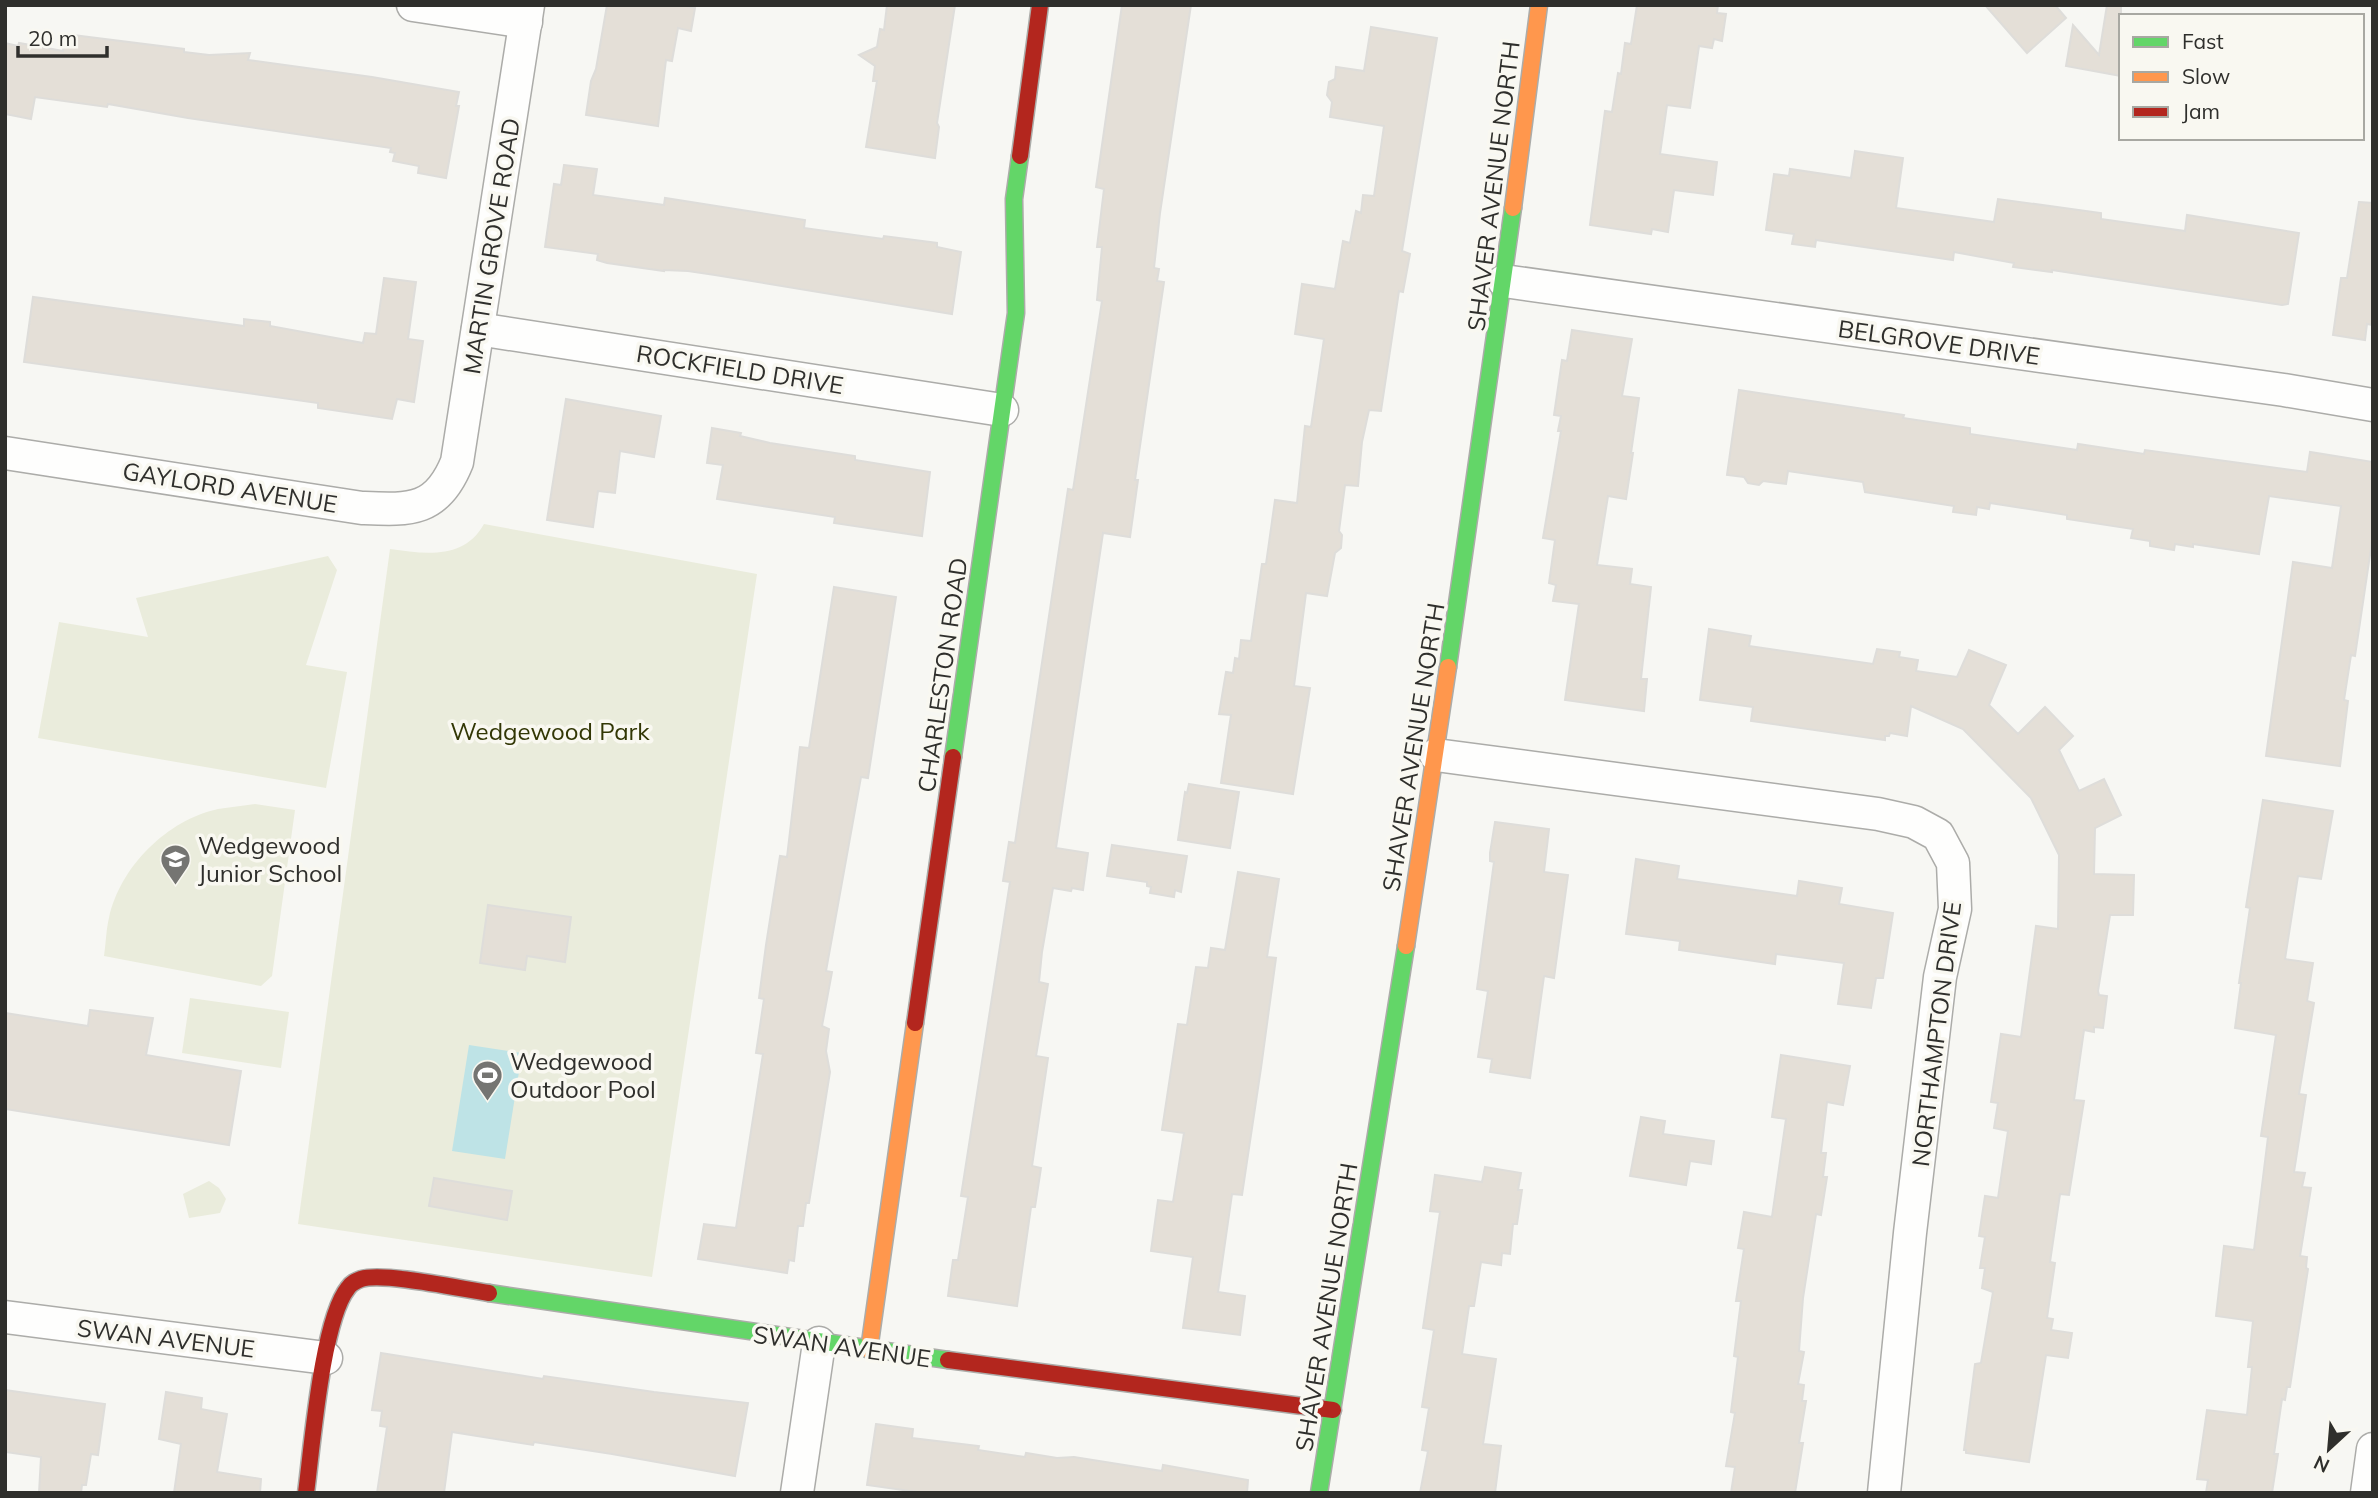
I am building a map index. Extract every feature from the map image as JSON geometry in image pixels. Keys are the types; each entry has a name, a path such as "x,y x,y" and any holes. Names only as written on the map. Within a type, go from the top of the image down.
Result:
{"street":[{"path":"413,5 527,13"},
{"name":"CHARLESTON ROAD","path":"869,1350 1016,313 1015,186 1040,5"},
{"name":"SHAVER AVENUE NORTH","path":"1319,1493 1436,755 1504,281 1539,5"},
{"name":"MARTIN GROVE ROAD","path":"446,485 457,462 527,13"},
{"name":"BELGROVE DRIVE","path":"1504,281 2284,390 2373,405"},
{"name":"ROCKFIELD DRIVE","path":"478,329 1002,410"},
{"name":"GAYLORD AVENUE","path":"5,453 362,508 414,508 429,502 446,485"},
{"name":"NORTHAMPTON DRIVE","path":"1436,755 1878,814 1914,822 1938,835 1954,863 1955,909 1940,977 1884,1493"},
{"name":"SWAN AVENUE","path":"5,1317 326,1358 336,1308 342,1294 354,1282 364,1277 383,1277 869,1350 1333,1410"},
{"path":"797,1493 819,1343"},
{"path":"306,1493 326,1358"},
{"path":"2367,1493 2373,1449"}],"green space":[{"name":"Wedgewood Park","path":"484,524 757,574 652,1277 298,1224 390,549 430,553 455,549 476,536"},
{"path":"328,556 337,570 306,665 347,672 326,788 38,738 59,622 148,637 136,598"},
{"path":"255,804 295,810 272,976 261,986 104,956 108,923 115,899 135,864 148,848 181,824 199,815 218,809"},
{"path":"190,998 289,1012 281,1068 182,1053"},
{"path":"209,1181 219,1188 226,1199 220,1213 189,1218 183,1194"}],"water":[{"name":"Wedgewood Outdoor Pool","path":"469,1045 522,1053 505,1159 452,1151"}],"building":[{"path":"607,5 682,5 695,8 691,31 678,28 672,61 666,60 658,126 586,115"},
{"path":"887,5 955,5 937,123 939,127 935,158 866,147 877,81 873,81 875,66 859,55 877,47 880,29 884,30"},
{"path":"1122,5 1191,5 1160,213 1154,268 1159,269 1157,281 1164,282 1135,480 1138,480 1130,537 1103,533 1056,848 1088,853 1083,890 1053,888 1042,952 1039,982 1048,984 1036,1056 1048,1058 1032,1166 1041,1168 1035,1207 1031,1207 1017,1306 948,1296 953,1260 958,1260 968,1197 961,1196 1010,882 1003,881 1009,842 1015,843 1068,489 1073,490 1102,301 1097,300 1102,247 1097,247 1104,189 1096,187"},
{"path":"1637,5 1718,5 1717,13 1726,14 1722,41 1714,39 1712,48 1699,46 1690,108 1667,105 1660,154 1717,162 1713,195 1674,190 1668,232 1652,229 1651,234 1590,225 1605,111 1612,112 1625,43 1631,44"},
{"path":"1985,5 2055,5 2066,18 2027,53"},
{"path":"2107,5 2121,5 2119,76 2066,66 2073,25 2099,55"},
{"path":"1371,27 1437,38 1402,251 1410,254 1403,292 1399,291 1381,411 1369,410 1362,442 1358,486 1345,485 1339,531 1342,535 1341,548 1335,553 1327,596 1306,593 1294,686 1310,688 1293,794 1221,783 1231,715 1219,714 1226,672 1233,673 1235,658 1239,659 1241,640 1251,641 1275,500 1297,503 1305,426 1311,427 1324,339 1295,334 1302,284 1335,289 1343,241 1350,243 1356,211 1361,213 1363,195 1374,196 1384,126 1330,117 1332,102 1327,95 1329,82 1335,79 1336,67 1364,71"},
{"path":"65,34 184,49 184,52 209,55 250,53 248,60 459,92 446,178 418,173 419,166 393,161 395,153 390,152 391,148 108,104 107,107 35,97 31,119 5,114 5,43 63,51"},
{"path":"1855,151 1903,158 1896,208 1994,222 1998,199 2101,213 2101,219 2185,231 2187,215 2299,233 2288,304 2052,270 2013,267 2014,263 1954,252 1953,260 1816,240 1815,247 1792,244 1794,234 1766,230 1774,174 1789,176 1790,169 1851,178"},
{"path":"564,165 597,169 593,195 664,205 665,198 805,220 804,228 937,243 937,247 961,252 952,314 688,271 664,271 607,263 597,260 598,254 545,247 554,184 561,185"},
{"path":"2359,202 2373,203 2373,325 2367,324 2365,340 2333,335 2341,278 2347,278"},
{"path":"384,278 416,282 408,339 423,341 414,402 397,399 392,419 318,408 318,403 24,362 33,297 244,326 244,319 270,322 270,326 363,343 365,333 376,334"},
{"path":"1572,330 1632,339 1622,396 1639,398 1626,499 1608,496 1597,565 1632,569 1630,584 1651,587 1641,679 1647,679 1644,711 1565,700 1579,604 1553,601 1556,585 1549,583 1555,540 1543,538 1561,431 1558,431 1561,416 1554,415 1562,360 1567,361"},
{"path":"1739,390 1904,415 1903,418 1970,428 1970,434 2077,450 2078,444 2144,454 2145,450 2307,472 2310,452 2373,462 2373,535 2355,656 2351,655 2344,700 2348,701 2340,766 2266,756 2293,562 2332,568 2341,506 2269,496 2259,554 2193,544 2193,547 2175,544 2174,550 2150,546 2150,541 2131,538 2133,529 1990,503 1989,509 1977,507 1976,515 1953,512 1954,506 1865,492 1863,482 1788,471 1786,484 1763,481 1759,485 1748,483 1744,477 1727,475"},
{"path":"566,399 661,416 654,457 620,451 615,493 598,491 593,527 547,520"},
{"path":"712,428 741,433 740,436 770,443 855,456 855,460 930,472 922,536 834,523 835,517 717,499 723,465 707,463"},
{"path":"834,587 896,597 868,778 861,777 826,971 832,972 822,1026 829,1029 826,1051 830,1072 809,1203 806,1203 803,1226 798,1226 794,1261 789,1260 787,1273 698,1259 704,1224 736,1228 763,1054 756,1053 764,999 759,998 766,945 780,856 787,857 800,747 809,748"},
{"path":"1709,629 1751,636 1749,646 1873,664 1877,649 1900,652 1899,657 1918,660 1916,671 1957,677 1969,650 2006,665 1989,705 2018,734 2045,707 2073,736 2059,750 2079,791 2104,779 2121,815 2095,828 2094,874 2134,875 2133,915 2110,915 2098,991 2099,995 2107,996 2103,1028 2094,1027 2094,1032 2084,1030 2074,1100 2084,1101 2069,1195 2060,1194 2050,1262 2055,1263 2047,1318 2053,1319 2051,1330 2072,1333 2068,1358 2046,1355 2029,1462 1966,1453 1964,1450 1975,1364 1981,1363 1993,1292 1982,1288 1985,1268 1980,1268 1985,1237 1979,1236 1985,1196 1998,1198 2008,1131 1994,1128 1998,1103 1991,1102 2001,1034 2021,1037 2036,926 2058,929 2059,855 2031,798 1963,729 1911,706 1907,736 1890,733 1885,736 1885,740 1751,721 1753,707 1700,700"},
{"path":"1189,784 1239,792 1230,848 1178,840 1185,792 1187,793"},
{"path":"2263,800 2333,811 2321,879 2298,876 2285,959 2313,963 2307,1001 2314,1003 2299,1094 2306,1095 2294,1172 2305,1173 2302,1187 2311,1188 2300,1256 2307,1257 2308,1269 2290,1387 2287,1387 2285,1400 2282,1399 2274,1454 2278,1454 2272,1493 2206,1493 2208,1480 2197,1479 2207,1410 2247,1415 2252,1367 2248,1367 2253,1321 2216,1316 2224,1246 2254,1250 2268,1137 2261,1136 2276,1035 2235,1028 2250,908 2246,907"},
{"path":"1495,822 1549,829 1544,872 1568,875 1554,978 1544,976 1530,1078 1490,1072 1492,1059 1478,1057 1488,991 1477,989 1494,862 1490,861 1490,853"},
{"path":"1112,845 1187,856 1181,892 1175,890 1174,897 1150,893 1151,887 1147,886 1147,882 1107,876"},
{"path":"1636,859 1679,866 1677,879 1797,896 1799,881 1842,888 1839,904 1893,913 1883,978 1876,978 1871,1008 1838,1004 1844,963 1776,954 1775,964 1679,950 1680,941 1626,934"},
{"path":"1238,872 1279,879 1267,957 1276,958 1261,1068 1242,1195 1232,1194 1218,1292 1245,1296 1240,1335 1183,1328 1193,1257 1151,1251 1158,1200 1173,1202 1184,1133 1162,1130 1178,1024 1187,1025 1196,967 1208,968 1211,948 1225,950"},
{"path":"488,905 571,917 565,962 527,956 525,970 480,963"},
{"path":"90,1010 153,1018 146,1055 241,1071 229,1145 5,1109 5,1013 88,1026"},
{"path":"1781,1055 1850,1066 1843,1105 1827,1102 1821,1153 1826,1153 1823,1177 1827,1177 1821,1215 1816,1214 1803,1298 1799,1351 1804,1352 1798,1384 1804,1385 1802,1401 1806,1401 1795,1493 1731,1493 1735,1467 1726,1466 1735,1413 1731,1412 1738,1357 1734,1356 1741,1301 1736,1301 1744,1249 1738,1248 1744,1212 1772,1217 1786,1119 1772,1117"},
{"path":"1641,1117 1665,1121 1663,1134 1714,1141 1711,1164 1690,1161 1686,1185 1630,1176"},
{"path":"1485,1167 1521,1173 1518,1190 1522,1190 1517,1224 1513,1224 1510,1254 1502,1253 1501,1265 1481,1262 1474,1306 1469,1306 1462,1354 1496,1359 1483,1444 1501,1446 1495,1493 1420,1493 1428,1451 1422,1450 1429,1408 1422,1407 1434,1330 1423,1328 1440,1212 1430,1211 1435,1175 1482,1182"},
{"path":"434,1178 512,1191 507,1220 429,1206"},
{"path":"381,1353 543,1379 544,1376 748,1403 735,1476 612,1454 452,1432 444,1493 377,1493 387,1427 380,1426 382,1411 372,1410"},
{"path":"5,1390 105,1404 98,1455 91,1454 86,1485 82,1485 81,1493 39,1493 41,1457 5,1452"},
{"path":"166,1392 202,1398 201,1409 227,1414 217,1472 261,1479 260,1493 174,1493 181,1444 159,1439"},
{"path":"876,1424 913,1429 912,1438 979,1446 978,1450 1025,1457 1026,1453 1057,1458 1074,1457 1162,1471 1163,1465 1248,1480 1247,1493 924,1493 867,1485"}],"traffic: fast":[{"path":"953,757 1016,313 1014,199 1020,156"},
{"path":"1448,667 1513,208"},
{"path":"1319,1493 1406,946"},
{"path":"489,1293 948,1360"}],"traffic: slow":[{"path":"1513,208 1539,5"},
{"path":"1406,946 1448,667"},
{"path":"869,1350 915,1023"}],"traffic: jam":[{"path":"1020,156 1040,5"},
{"path":"915,1023 953,757"},
{"path":"306,1493 325,1355 331,1327 349,1286 361,1279 372,1277 489,1293"},
{"path":"948,1360 1333,1410"}],"place":[{"name":"Wedgewood Junior School","path":"175,886"},
{"name":"Wedgewood Outdoor Pool","path":"487,1102"}]}
